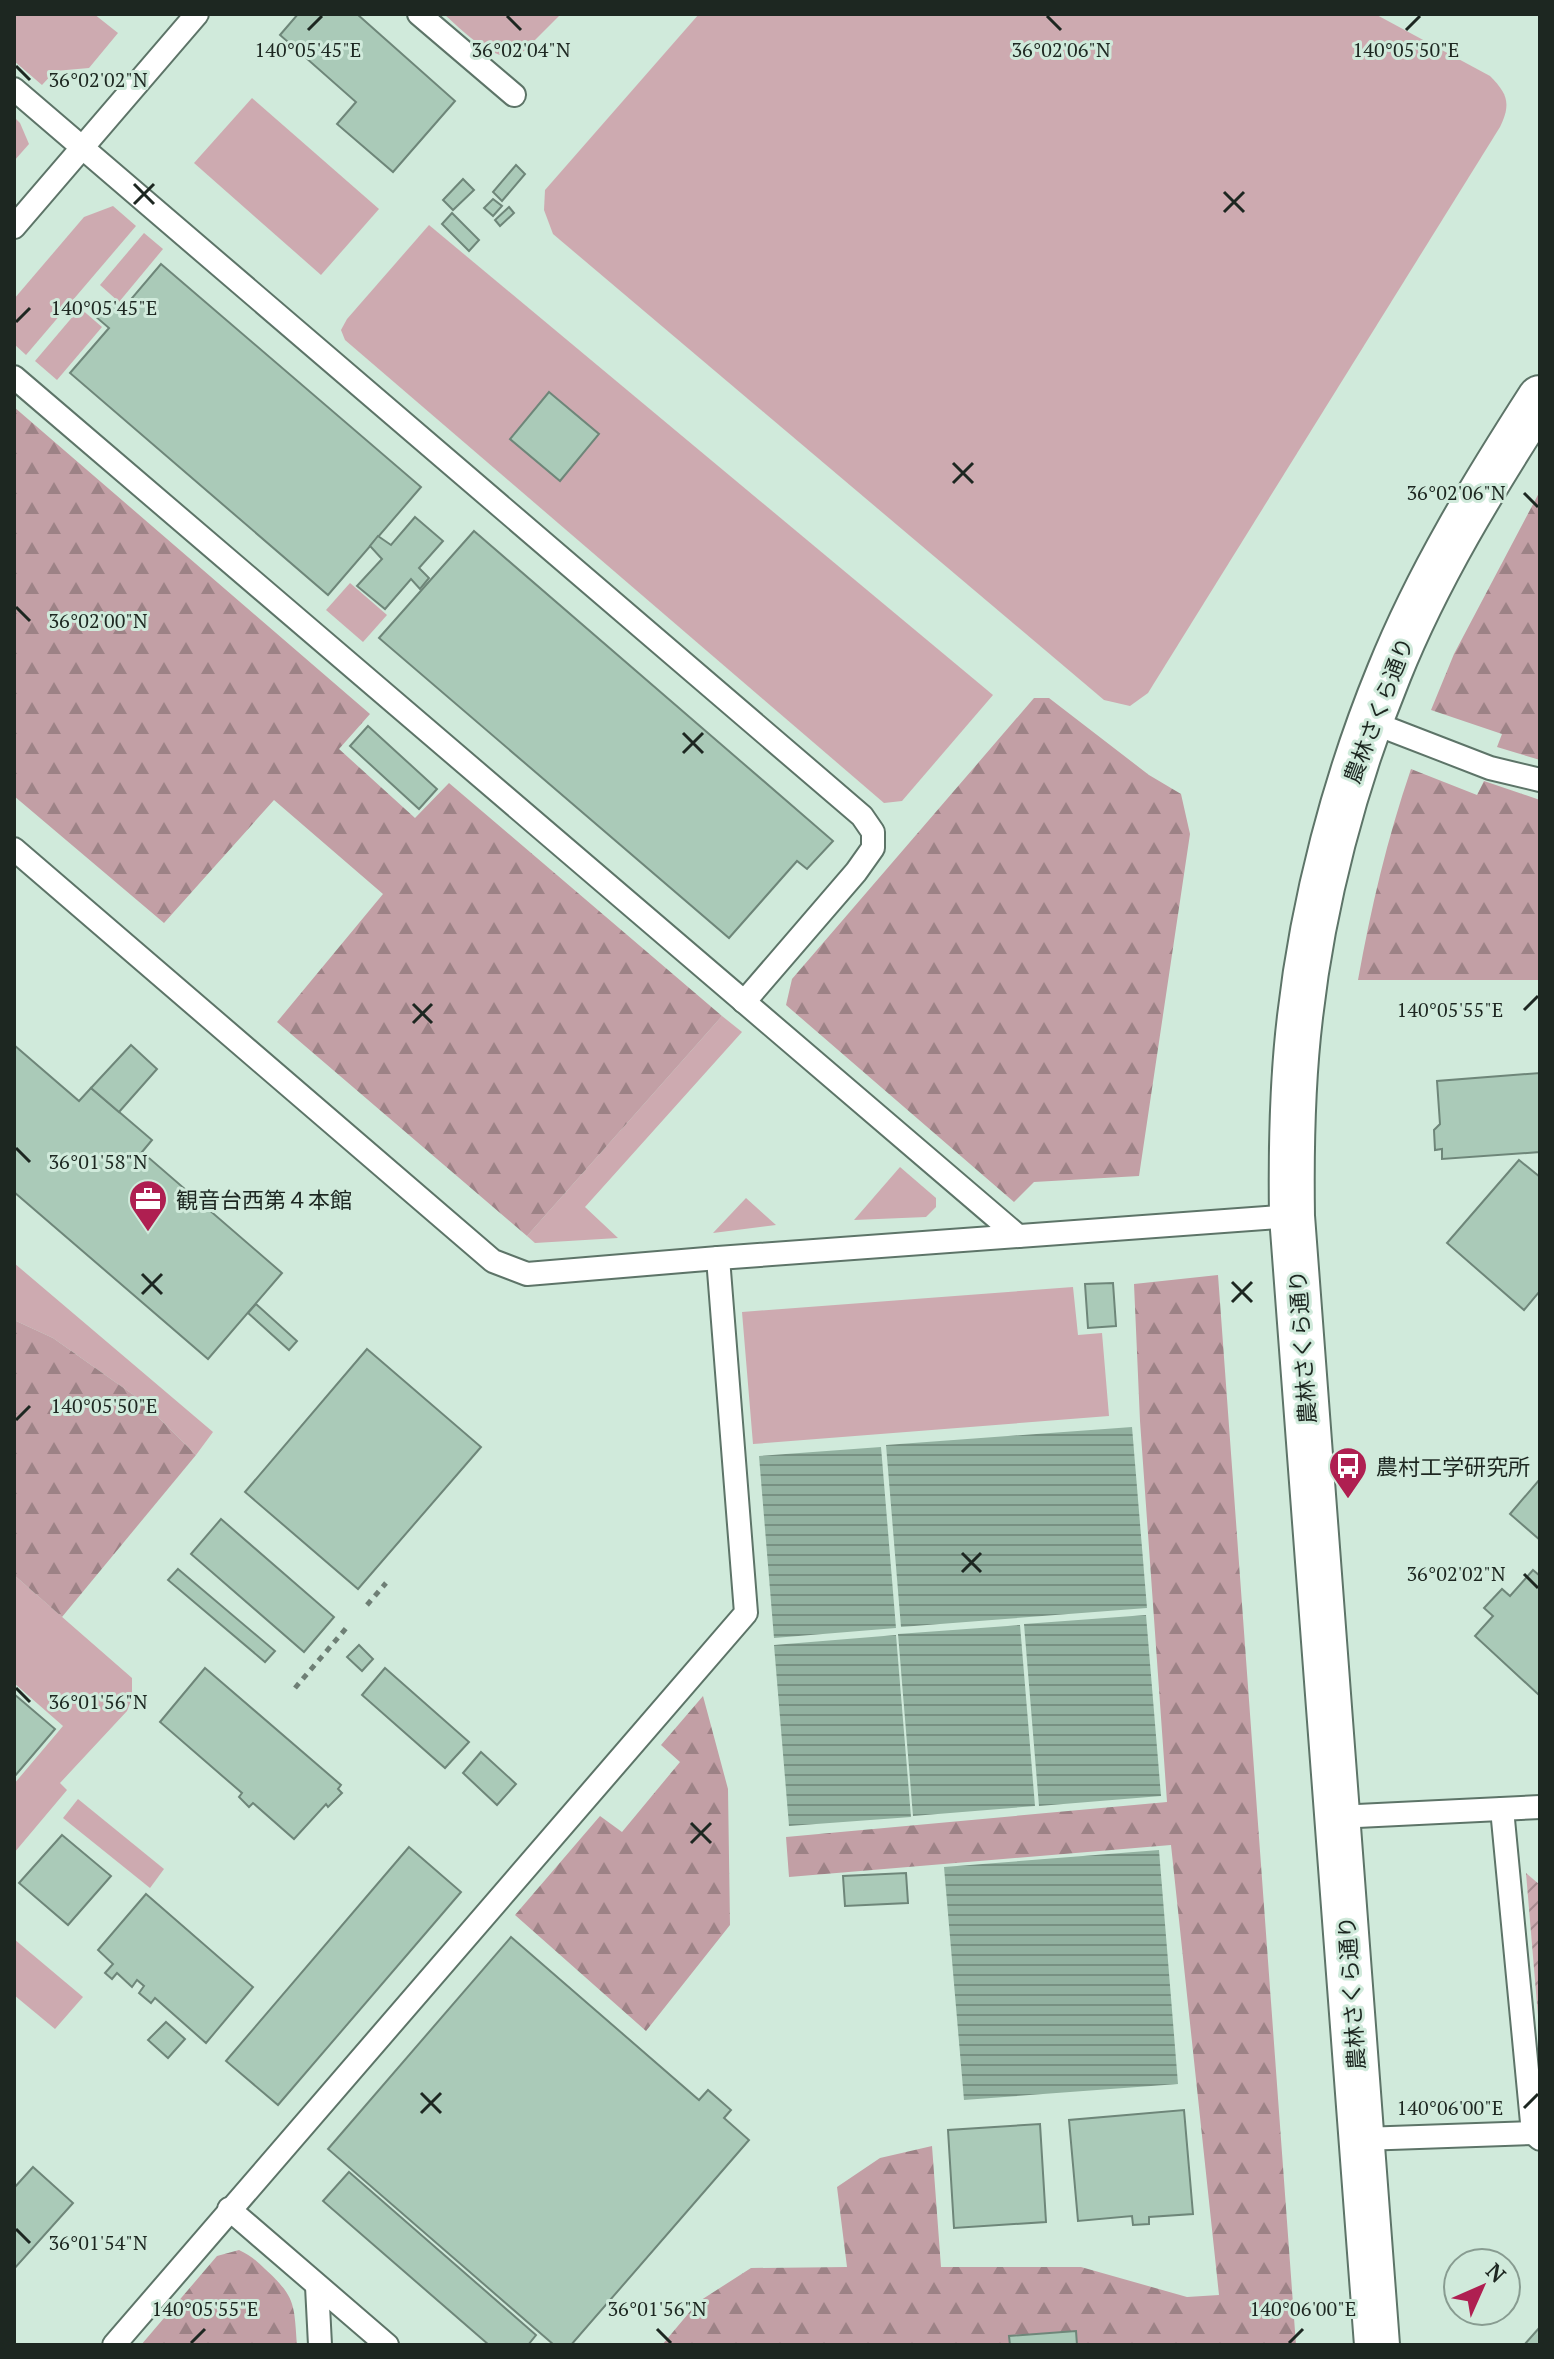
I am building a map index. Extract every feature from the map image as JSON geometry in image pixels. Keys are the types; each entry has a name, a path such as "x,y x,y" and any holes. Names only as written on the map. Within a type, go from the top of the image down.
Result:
{"street":[{"name":"農林さくら通り","path":"1377,2345 1292,1216 1291,1153 1300,1016 1320,897 1347,791 1389,672 1433,580 1494,470 1540,398"}],"lane":[{"path":"14,227 197,14"},
{"path":"419,14 514,95"},
{"path":"14,89 862,816 873,832 873,848 744,1002"},
{"path":"14,377 1018,1236"},
{"path":"1371,722 1490,768 1540,780"},
{"path":"14,849 493,1261 527,1274 1292,1216"},
{"path":"114,2345 746,1613 718,1258"},
{"path":"1337,1817 1540,1807"},
{"path":"1362,2139 1537,2136 1502,1809"},
{"path":"229,2209 387,2345"},
{"path":"317,2286 320,2345"}],"path":[{"path":"367,1605 386,1583"},
{"path":"295,1688 348,1626"}],"shaded area":[{"path":"14,14 94,14 118,33 89,68 55,71 42,85 14,61"},
{"path":"444,14 561,14 516,59 486,48"},
{"path":"699,14 1375,14 1490,76 1501,88 1506,100 1506,112 1500,127 1148,693 1130,706 1104,700 553,234 544,210 545,190"},
{"path":"252,98 379,209 321,275 194,163"},
{"path":"14,117 29,144 14,161"},
{"path":"113,206 136,226 26,355 14,344 14,299 84,217"},
{"path":"429,225 993,695 902,801 884,803 345,340 341,330 347,319"},
{"path":"144,233 163,249 119,302 100,285"},
{"path":"80,308 102,327 57,380 35,361"},
{"path":"350,583 387,615 363,642 326,610"},
{"path":"722,1016 742,1032 585,1207 618,1238 535,1243 527,1236"},
{"path":"900,1167 936,1198 936,1207 926,1217 854,1220"},
{"path":"746,1198 776,1225 713,1233"},
{"path":"14,1263 213,1432 196,1455 142,1401 53,1338 14,1320"},
{"path":"1073,1287 1078,1335 1102,1333 1109,1416 753,1444 742,1312"},
{"path":"1132,1427 1147,1608 901,1627 886,1445"},
{"path":"881,1447 896,1628 774,1638 759,1456"},
{"path":"14,1575 132,1678 132,1698 127,1711 60,1783 67,1790 14,1853 14,1784 63,1726 14,1683"},
{"path":"1146,1615 1161,1796 1039,1806 1024,1624"},
{"path":"1020,1625 1035,1806 913,1816 898,1634"},
{"path":"896,1635 911,1817 789,1826 774,1645"},
{"path":"78,1799 164,1869 150,1888 63,1818"},
{"path":"1159,1850 1178,2084 964,2100 944,1867"},
{"path":"1526,1873 1540,1885 1540,2028 1539,2028"},
{"path":"14,1939 83,1997 55,2029 14,1995"}],"green space":[{"path":"14,407 370,714 339,749 415,818 449,783 722,1016 527,1236 277,1022 383,894 274,800 164,923 14,796"},
{"path":"1540,491 1540,760 1497,747 1502,734 1431,710 1454,654"},
{"path":"1034,698 1049,698 1149,775 1181,794 1190,834 1139,1176 1034,1182 1014,1202 786,1005 792,979"},
{"path":"1411,769 1477,795 1484,781 1540,800 1540,980 1358,980 1380,874"},
{"path":"1218,1275 1296,2345 662,2345 698,2302 751,2268 847,2267 837,2187 880,2158 932,2146 941,2267 1081,2267 1187,2297 1219,2295 1171,1845 789,1877 786,1837 1167,1802 1140,1421 1134,1284"},
{"path":"14,1320 53,1338 142,1401 196,1455 62,1617 14,1575"},
{"path":"703,1696 728,1789 730,1925 646,2031 515,1915 600,1816 622,1832 680,1762 661,1745"},
{"path":"239,2250 259,2263 288,2295 294,2311 297,2345 141,2345 217,2256"}],"building":[{"path":"298,14 357,14 455,101 393,172 337,124 356,102 280,35"},
{"path":"516,165 525,174 502,201 493,192"},
{"path":"463,179 474,190 453,210 443,200"},
{"path":"493,199 502,206 493,216 484,208"},
{"path":"509,207 514,213 500,226 495,220"},
{"path":"452,213 479,240 469,251 442,224"},
{"path":"161,264 421,487 328,595 70,373 109,328 95,316 109,300 122,310"},
{"path":"549,392 599,434 560,481 510,439"},
{"path":"415,517 443,541 419,568 429,578 420,589 411,579 385,609 357,586 382,559 370,546 378,536 391,545"},
{"path":"474,531 833,841 807,869 797,861 729,938 379,638"},
{"path":"368,726 437,789 419,809 350,746"},
{"name":"観音台西第４本館","path":"14,1045 79,1101 91,1088 152,1140 142,1152 282,1273 208,1359 14,1192"},
{"path":"131,1045 157,1069 119,1112 91,1088"},
{"path":"1540,1073 1540,1152 1442,1159 1442,1149 1435,1150 1434,1130 1440,1124 1437,1081"},
{"path":"1519,1160 1540,1177 1540,1291 1524,1310 1447,1243"},
{"path":"1113,1283 1116,1326 1088,1328 1085,1284"},
{"path":"256,1304 297,1341 289,1350 248,1313"},
{"path":"367,1349 481,1447 358,1589 245,1492"},
{"path":"1540,1479 1540,1540 1510,1514"},
{"path":"221,1519 334,1617 304,1652 191,1554"},
{"path":"178,1569 275,1651 265,1662 168,1580"},
{"path":"1533,1570 1540,1576 1540,1696 1475,1636 1493,1616 1484,1608 1502,1589 1510,1596"},
{"path":"359,1645 373,1659 362,1671 347,1657"},
{"path":"205,1668 341,1785 338,1789 342,1793 328,1807 326,1804 294,1839 253,1803 249,1807 239,1797 242,1793 160,1722"},
{"path":"385,1668 469,1742 445,1768 362,1695"},
{"path":"14,1694 55,1729 14,1777"},
{"path":"481,1752 516,1784 497,1805 463,1773"},
{"path":"62,1835 111,1876 68,1925 19,1883"},
{"path":"409,1847 461,1892 278,2105 226,2061"},
{"path":"906,1873 908,1903 845,1906 843,1876"},
{"path":"146,1894 253,1987 206,2043 155,1998 151,2003 139,1993 144,1986 137,1980 132,1987 117,1973 112,1979 105,1973 113,1964 98,1950"},
{"path":"511,1937 699,2100 708,2090 731,2110 724,2118 749,2140 571,2345 554,2345 328,2149"},
{"path":"166,2022 185,2039 168,2058 148,2040"},
{"path":"1184,2110 1193,2214 1149,2217 1149,2224 1133,2225 1132,2216 1078,2221 1069,2120"},
{"path":"1040,2124 1046,2222 954,2228 948,2130"},
{"path":"33,2167 73,2203 14,2269 14,2188"},
{"path":"349,2172 536,2335 528,2345 489,2345 323,2201"},
{"path":"1540,2327 1540,2345 1524,2345"},
{"path":"1076,2331 1077,2345 1010,2345 1009,2336"}],"place":[{"name":"観音台西第４本館","path":"148,1233"},
{"name":"農村工学研究所","path":"1348,1500"}]}
